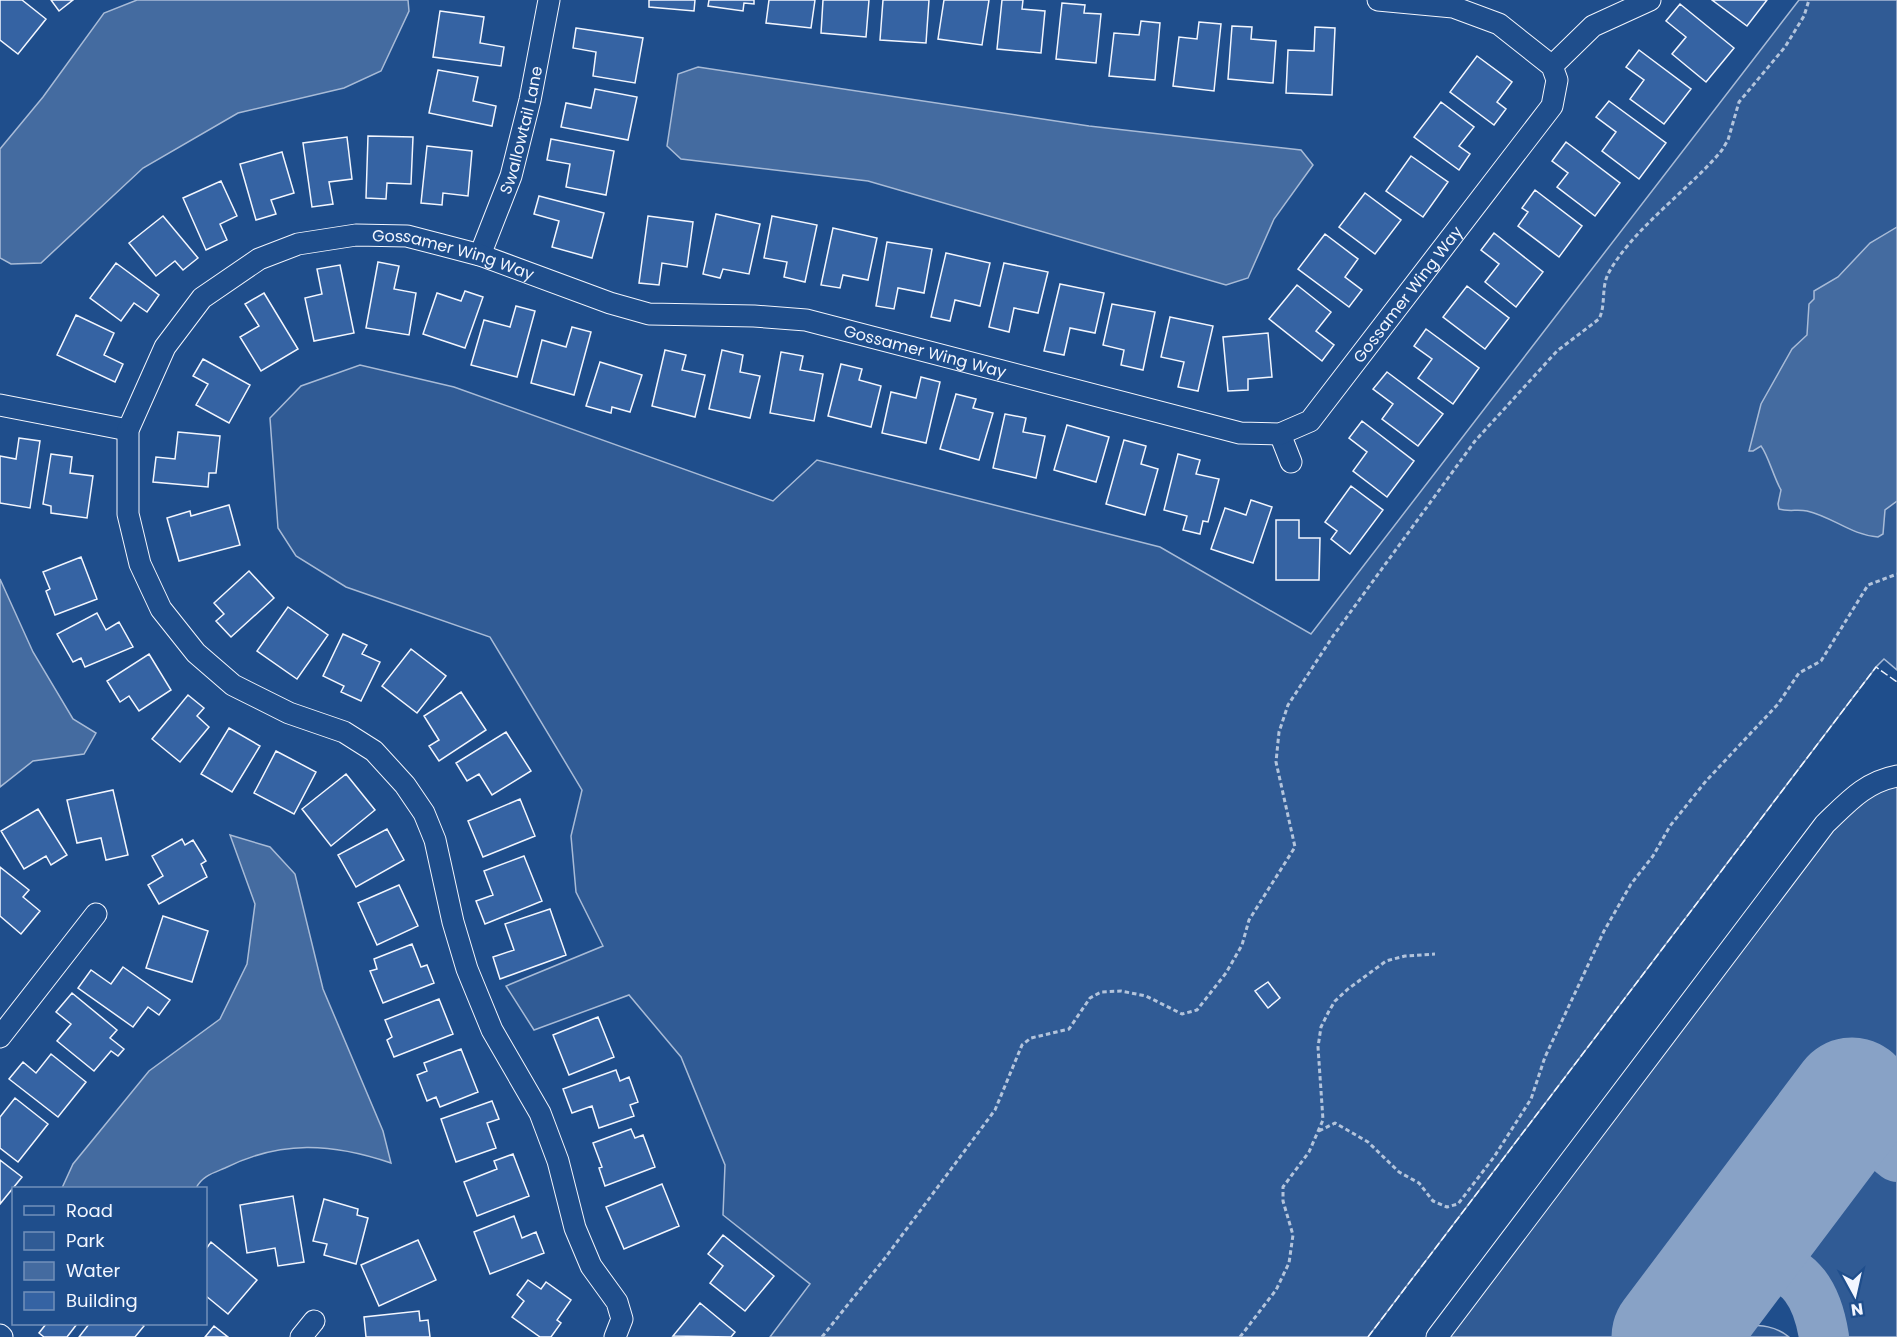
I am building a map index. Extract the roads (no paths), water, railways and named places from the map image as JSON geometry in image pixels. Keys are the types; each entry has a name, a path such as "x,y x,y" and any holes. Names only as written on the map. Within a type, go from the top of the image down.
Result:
{"street":[{"name":"Swallowtail Lane","path":"480,255 510,176 530,100 549,0"},
{"path":"1378,0 1453,7 1499,24 1552,66 1593,27 1650,0"},
{"name":"Gossamer Wing Way","path":"615,1337 622,1319 617,1302 591,1266 575,1228 558,1161 540,1113 492,1030 467,969 453,922 435,840 424,813 405,785 374,751 344,732 289,713 233,684 196,653 161,609 140,564 128,514 126,484 128,430 165,347 202,298 259,259 298,244 356,235 407,237 480,255 610,303 649,314 754,316 806,320 1240,433 1280,434 1310,421 1552,106 1557,80 1552,66"},
{"path":"0,405 128,430"},
{"path":"1280,434 1291,462"},
{"path":"1437,1337 1825,824 1854,796 1877,780 1897,777"},
{"path":"0,1037 96,914"}],"water":[{"path":"137,0 408,0 409,11 381,71 344,88 238,113 143,168 41,263 11,264 0,258 0,149 43,97 104,13"},
{"path":"698,67 1089,126 1301,150 1313,165 1274,219 1248,278 1226,285 868,181 681,159 667,146 678,74"},
{"path":"1897,227 1897,501 1885,510 1883,534 1878,537 1859,533 1807,511 1779,509 1781,490 1764,450 1761,446 1749,451 1761,404 1792,349 1807,335 1809,304 1814,299 1814,291 1838,277 1870,243"},
{"path":"0,579 33,652 73,719 96,733 84,754 33,761 0,787"},
{"path":"230,835 270,847 295,874 323,989 383,1131 391,1163 348,1151 327,1148 287,1149 246,1159 205,1178 196,1187 62,1187 73,1164 149,1071 220,1019 247,964 255,904"}]}
